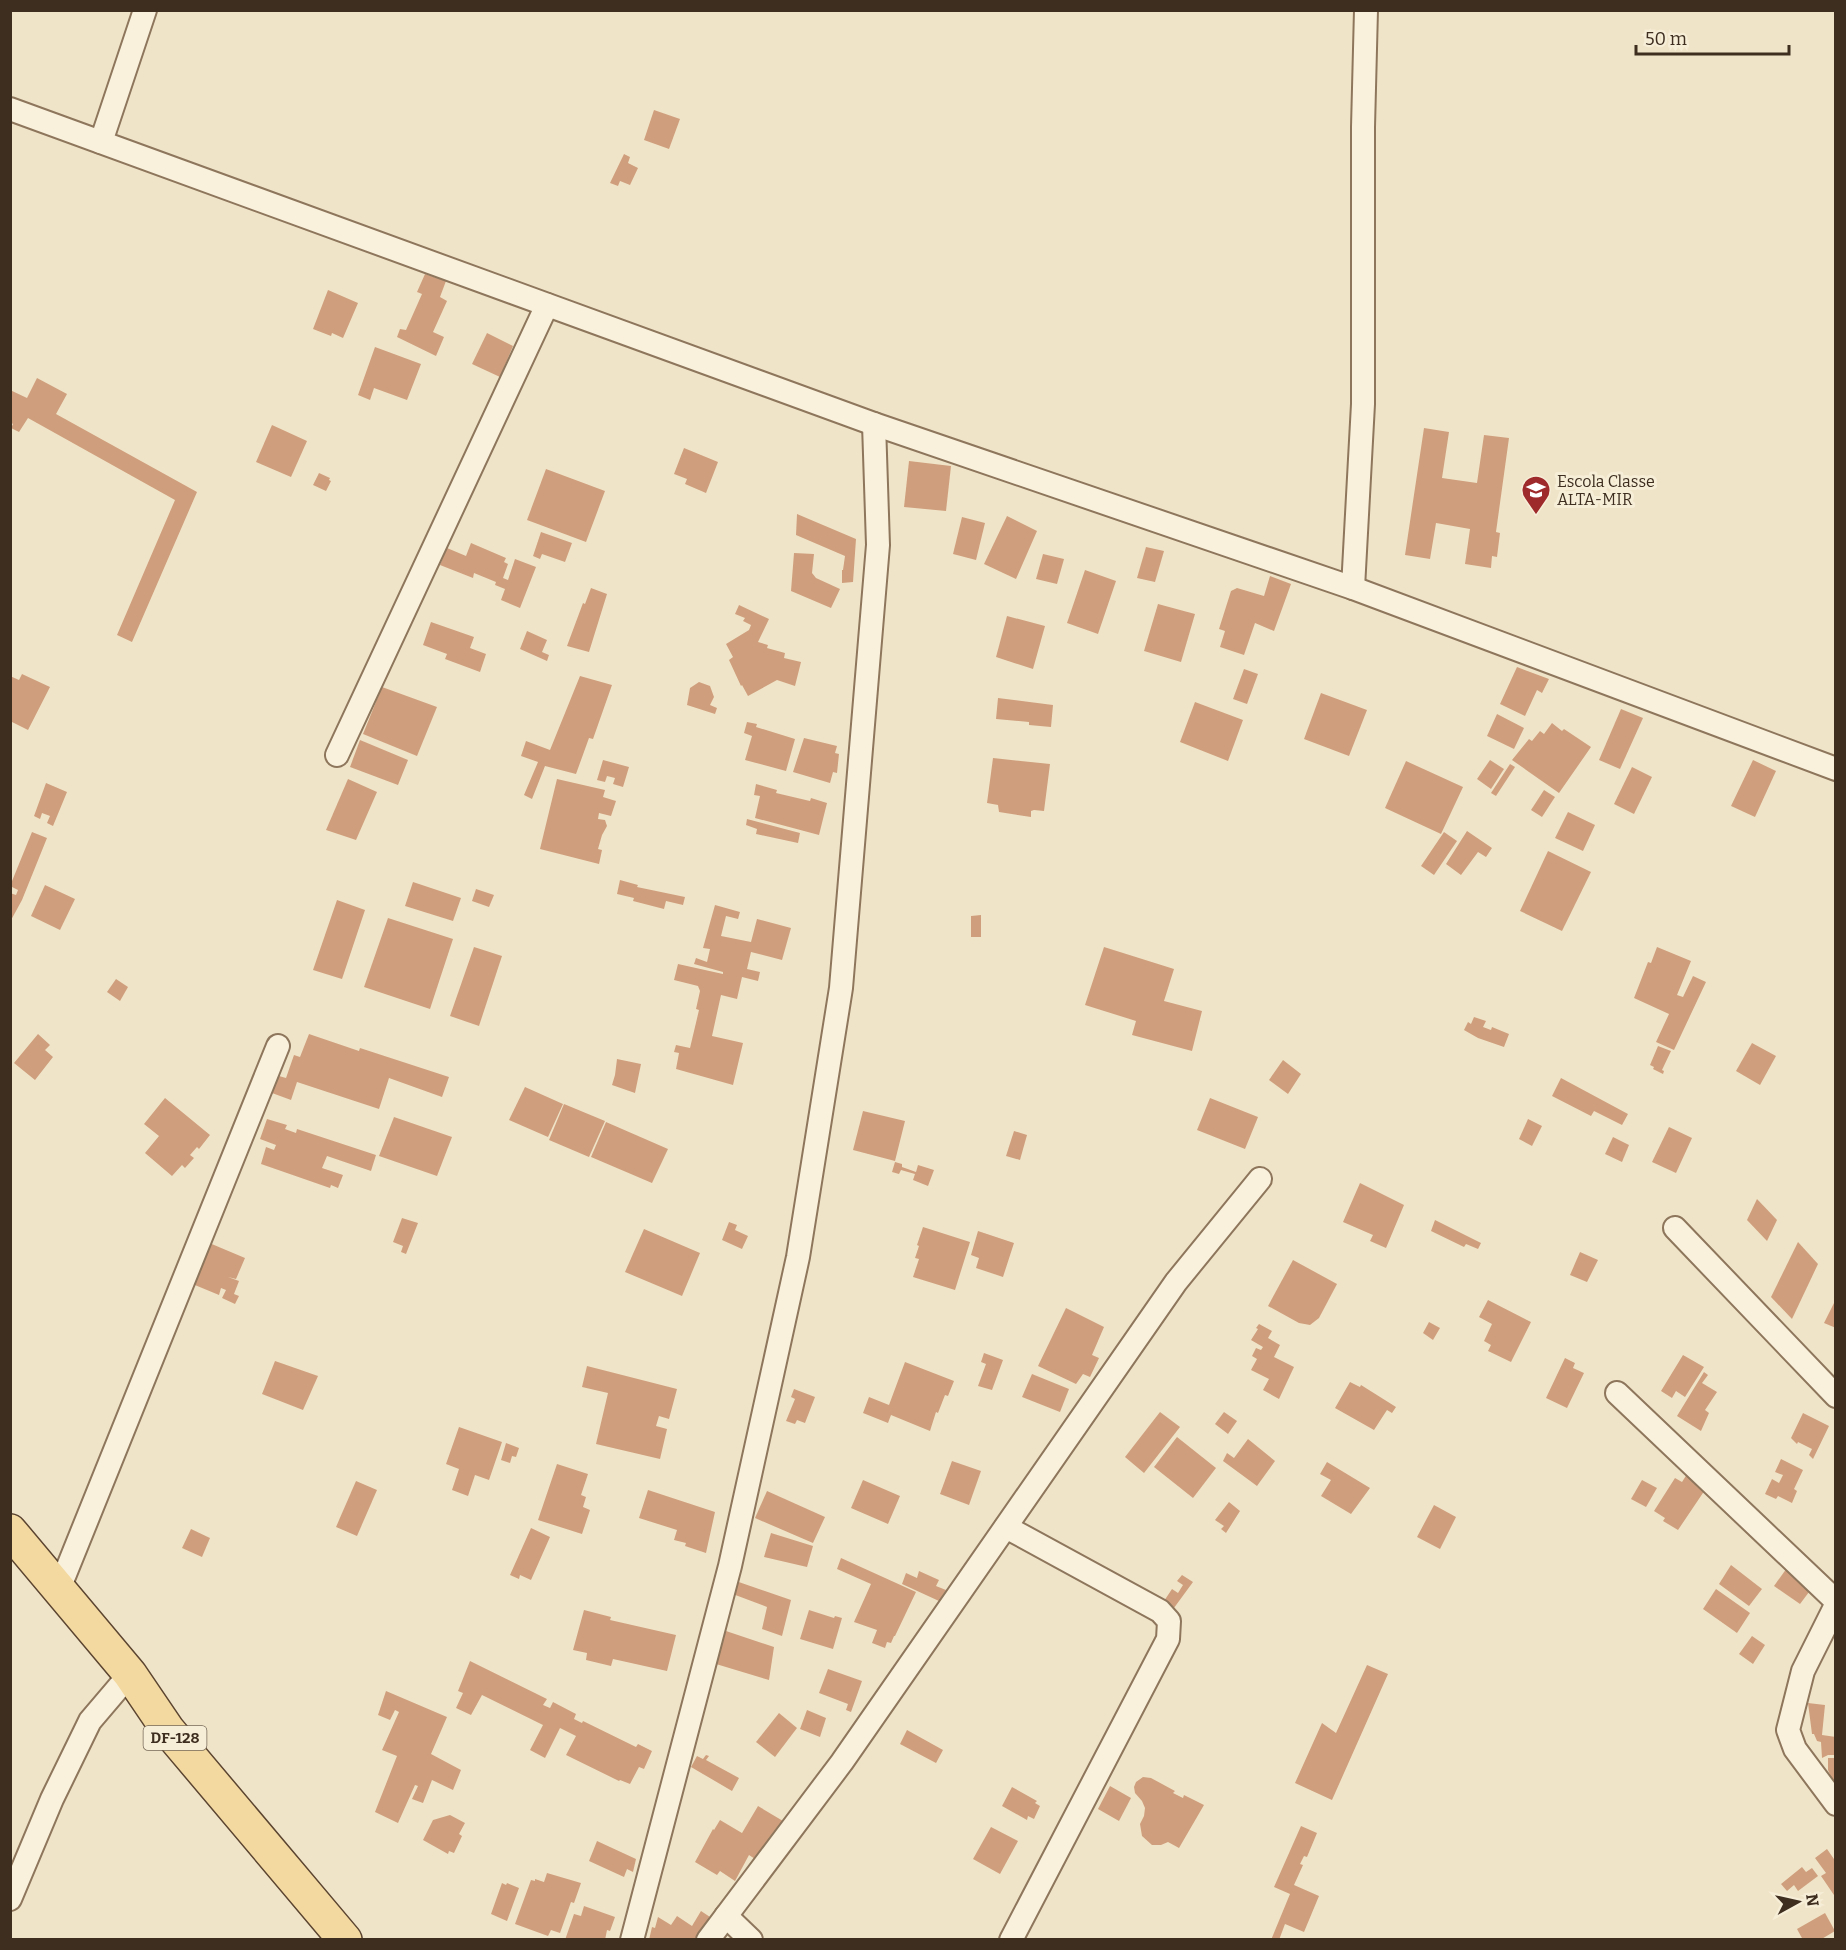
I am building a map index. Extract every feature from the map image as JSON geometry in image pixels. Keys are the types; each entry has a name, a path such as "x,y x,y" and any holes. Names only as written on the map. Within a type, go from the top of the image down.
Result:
{"main road":[{"name":"DF-128","path":"10,1531 130,1674 168,1730 345,1940"}],"street":[{"path":"101,142 145,10"},
{"path":"1353,588 1363,404 1363,127 1366,10"},
{"path":"10,109 874,424 1353,588 1836,769"},
{"path":"337,755 547,305"},
{"path":"632,1940 730,1566 802,1234 842,976 878,545 874,424"},
{"path":"59,1589 278,1046"},
{"path":"708,1940 842,1762 1176,1282 1260,1179"},
{"path":"1676,1228 1836,1396"},
{"path":"1617,1393 1836,1603 1803,1671 1788,1730 1795,1749 1836,1804"},
{"path":"1006,1527 1160,1611 1169,1621 1168,1639 1011,1940"},
{"path":"10,1899 52,1799 90,1721 130,1674"},
{"path":"726,1916 751,1940"}],"building":[{"path":"654,110 680,119 669,149 644,140"},
{"path":"624,154 630,157 628,163 638,168 630,185 620,181 618,186 610,183"},
{"path":"425,274 446,281 440,297 447,301 433,332 444,337 436,356 397,337 400,329 406,330 422,294 417,292"},
{"path":"328,290 358,303 343,338 313,329"},
{"path":"487,333 513,346 500,377 472,364"},
{"path":"375,347 421,364 407,400 374,388 370,400 358,395"},
{"path":"37,378 67,394 56,414 197,492 132,642 117,635 175,500 28,418 19,432 11,428 13,424 10,422 10,390 27,398"},
{"path":"272,425 307,441 291,477 256,462"},
{"path":"1424,428 1449,432 1442,478 1477,483 1484,435 1509,438 1496,532 1500,533 1497,557 1492,556 1491,568 1465,564 1470,529 1436,523 1430,559 1405,555"},
{"path":"684,448 718,462 706,493 685,484 687,479 674,474"},
{"path":"909,461 951,466 946,511 904,507"},
{"path":"546,469 605,491 586,542 527,520"},
{"path":"319,473 330,478 331,481 326,491 313,485"},
{"path":"797,514 856,539 853,582 842,583 845,556 796,535"},
{"path":"1007,516 1037,531 1016,579 984,564"},
{"path":"962,517 985,523 976,560 953,554"},
{"path":"541,532 572,543 565,562 542,554 540,559 533,556"},
{"path":"471,543 506,558 504,562 508,564 503,578 508,580 515,559 536,567 520,608 501,600 505,589 495,585 496,582 474,573 473,578 440,565 447,548 466,556"},
{"path":"1146,547 1164,551 1155,582 1137,578"},
{"path":"794,553 814,554 812,573 816,578 840,589 831,608 791,591"},
{"path":"1043,554 1064,559 1057,584 1036,579"},
{"path":"1085,570 1116,581 1098,634 1067,623"},
{"path":"1270,576 1291,584 1274,631 1255,623 1244,655 1220,647 1225,631 1219,629 1231,591 1237,588 1264,596"},
{"path":"591,588 607,594 589,652 567,646"},
{"path":"1158,604 1195,614 1181,662 1144,651"},
{"path":"739,605 769,619 758,642 768,645 767,648 785,653 784,658 801,662 795,686 777,680 748,696 741,686 729,660 733,657 726,644 749,630 751,625 743,621 745,618 735,614"},
{"path":"1007,616 1045,626 1033,669 996,657"},
{"path":"431,622 474,637 470,648 486,654 480,672 445,659 447,654 423,645"},
{"path":"527,631 547,640 542,652 549,655 547,661 520,649"},
{"path":"1517,667 1549,679 1542,693 1537,690 1525,716 1500,704"},
{"path":"1244,669 1258,674 1247,704 1233,699"},
{"path":"22,674 50,687 28,730 10,721 10,676 19,680"},
{"path":"580,676 612,685 593,739 589,738 576,774 545,766 532,799 524,795 538,762 521,756 526,741 550,750"},
{"path":"699,682 710,686 714,697 710,705 717,708 715,714 687,705 690,688"},
{"path":"382,687 437,707 417,756 363,734"},
{"path":"1321,693 1367,710 1349,756 1304,739"},
{"path":"998,698 1053,705 1051,727 996,719"},
{"path":"1195,702 1243,720 1228,761 1180,742"},
{"path":"1621,709 1643,718 1620,769 1599,760"},
{"path":"1497,714 1524,728 1514,749 1487,736"},
{"path":"747,722 795,739 786,771 745,760 752,736 744,733"},
{"path":"1552,723 1591,747 1559,793 1512,760 1529,739 1532,741 1540,731 1544,734"},
{"path":"804,738 837,746 835,753 839,754 837,773 833,772 830,783 793,772"},
{"path":"360,740 408,760 398,785 350,767"},
{"path":"993,758 1050,764 1044,811 1031,811 1031,817 999,812 998,805 987,803"},
{"path":"603,760 629,767 623,787 613,784 615,778 607,776 605,782 597,780"},
{"path":"1490,760 1504,769 1491,789 1477,779"},
{"path":"1753,760 1776,771 1755,817 1731,806"},
{"path":"1406,761 1463,787 1441,834 1385,808"},
{"path":"1510,764 1515,767 1496,796 1491,793"},
{"path":"1632,767 1652,777 1634,814 1614,804"},
{"path":"348,779 377,792 356,840 326,830"},
{"path":"557,779 605,790 603,797 616,801 611,816 599,813 598,819 605,820 607,826 598,849 602,850 599,864 540,849"},
{"path":"46,783 67,792 53,826 47,823 50,816 42,813 40,819 34,816"},
{"path":"756,784 777,790 776,793 810,801 811,798 827,803 819,835 755,818 760,796 754,795"},
{"path":"1544,790 1555,797 1542,817 1531,810"},
{"path":"1568,812 1595,825 1583,851 1555,838"},
{"path":"747,819 800,833 798,843 756,834 757,829 746,825"},
{"path":"1467,831 1492,848 1486,857 1478,852 1461,875 1446,864"},
{"path":"32,832 47,838 22,900 10,922 10,893 16,895 18,890 10,886"},
{"path":"1444,832 1457,841 1434,875 1421,866"},
{"path":"1548,851 1591,872 1562,931 1520,911"},
{"path":"620,880 638,885 637,887 685,897 683,905 666,901 664,909 633,901 634,898 617,894"},
{"path":"413,882 461,898 453,921 405,906"},
{"path":"45,885 75,899 60,930 31,916"},
{"path":"476,889 494,895 489,907 472,901"},
{"path":"337,900 365,910 342,979 313,970"},
{"path":"715,905 740,912 738,919 726,916 721,936 751,942 757,919 791,928 782,960 751,952 747,969 760,972 758,981 742,977 737,999 721,995 712,1036 743,1043 733,1085 676,1069 679,1053 674,1052 676,1045 690,1048 699,1010 696,1009 700,991 698,986 674,980 678,964 723,974 723,972 694,964 696,958 707,962 710,949 703,948"},
{"path":"981,915 981,937 971,937 971,916"},
{"path":"388,918 453,939 430,1009 364,987"},
{"path":"474,947 502,956 479,1026 450,1016"},
{"path":"1104,947 1174,969 1164,1001 1202,1011 1192,1051 1132,1035 1136,1021 1085,1005"},
{"path":"1657,947 1691,961 1677,995 1683,997 1693,976 1706,982 1674,1050 1656,1042 1669,1014 1634,998 1648,962 1651,963"},
{"path":"116,979 128,987 120,1001 107,992"},
{"path":"1474,1017 1486,1021 1483,1027 1491,1030 1492,1027 1509,1034 1504,1047 1478,1038 1464,1030 1468,1022 1471,1024"},
{"path":"38,1034 50,1045 45,1050 53,1057 35,1080 14,1063"},
{"path":"309,1034 449,1077 442,1097 389,1078 379,1109 297,1082 291,1100 272,1093 279,1076 286,1078 294,1055 300,1057"},
{"path":"1752,1043 1776,1056 1760,1085 1736,1071"},
{"path":"1658,1046 1671,1051 1662,1070 1663,1074 1650,1065"},
{"path":"617,1059 641,1064 635,1093 612,1085"},
{"path":"1283,1060 1301,1074 1288,1094 1269,1080"},
{"path":"1561,1078 1628,1114 1622,1125 1594,1111 1591,1116 1552,1096"},
{"path":"525,1087 563,1104 548,1137 509,1120"},
{"path":"165,1098 210,1135 199,1149 197,1147 190,1155 194,1158 185,1168 182,1165 172,1176 145,1153 159,1136 144,1124"},
{"path":"1210,1098 1258,1117 1245,1149 1197,1130"},
{"path":"564,1104 605,1121 589,1157 549,1140"},
{"path":"863,1111 905,1121 895,1161 853,1150"},
{"path":"394,1117 452,1137 437,1176 379,1156"},
{"path":"267,1119 287,1125 285,1129 296,1133 297,1129 376,1155 371,1171 327,1156 322,1168 343,1175 338,1188 331,1185 330,1188 261,1164 266,1147 274,1150 276,1145 260,1139"},
{"path":"1528,1119 1542,1126 1532,1146 1519,1139"},
{"path":"606,1122 668,1149 652,1183 591,1157"},
{"path":"1669,1127 1692,1138 1676,1173 1652,1162"},
{"path":"1014,1131 1027,1135 1020,1160 1006,1156"},
{"path":"1613,1137 1629,1145 1622,1162 1605,1154"},
{"path":"895,1162 916,1172 918,1165 934,1170 928,1186 913,1180 915,1174 901,1170 899,1174 892,1172"},
{"path":"1360,1183 1404,1205 1386,1248 1370,1241 1373,1235 1343,1222"},
{"path":"1757,1199 1777,1220 1767,1241 1747,1220"},
{"path":"402,1218 418,1223 406,1254 401,1252 403,1246 393,1242"},
{"path":"1435,1220 1481,1243 1478,1249 1466,1244 1464,1247 1431,1231"},
{"path":"729,1222 737,1225 735,1230 748,1236 742,1249 722,1240"},
{"path":"923,1227 970,1242 955,1290 913,1277 919,1259 915,1258 919,1246 917,1245"},
{"path":"644,1229 700,1253 682,1296 625,1272"},
{"path":"978,1231 1014,1243 1003,1277 976,1268 979,1258 971,1255"},
{"path":"207,1242 245,1258 236,1279 228,1277 239,1281 234,1294 239,1296 235,1304 222,1298 226,1290 221,1288 219,1295 190,1283"},
{"path":"1798,1242 1818,1264 1792,1319 1771,1297"},
{"path":"1580,1252 1598,1260 1587,1282 1570,1275"},
{"path":"1293,1260 1337,1284 1319,1318 1310,1325 1299,1323 1268,1306"},
{"path":"1836,1299 1836,1328 1824,1323"},
{"path":"1488,1300 1531,1322 1511,1362 1488,1351 1491,1345 1484,1341 1492,1324 1479,1317"},
{"path":"1066,1308 1104,1327 1092,1355 1099,1358 1090,1377 1083,1374 1076,1384 1038,1366"},
{"path":"1429,1322 1440,1328 1433,1340 1423,1333"},
{"path":"1259,1324 1272,1331 1268,1338 1280,1345 1274,1357 1294,1367 1279,1399 1263,1390 1269,1379 1251,1370 1257,1359 1252,1356 1256,1348 1261,1350 1263,1347 1251,1340"},
{"path":"984,1353 1003,1360 992,1390 978,1386 986,1364 981,1362"},
{"path":"1683,1355 1704,1367 1685,1397 1676,1391 1672,1398 1661,1391"},
{"path":"1565,1358 1575,1363 1573,1368 1584,1373 1567,1408 1546,1398"},
{"path":"275,1361 318,1376 303,1410 262,1394"},
{"path":"905,1362 954,1381 948,1396 945,1395 938,1413 936,1412 930,1431 891,1415 888,1423 863,1413 869,1397 889,1405"},
{"path":"587,1366 677,1389 669,1419 659,1416 656,1426 667,1429 660,1459 596,1444 608,1393 582,1387"},
{"path":"1704,1372 1708,1375 1702,1383 1717,1392 1705,1410 1709,1413 1701,1431 1677,1416"},
{"path":"1032,1374 1069,1389 1060,1412 1022,1397"},
{"path":"1350,1382 1360,1387 1361,1385 1396,1407 1392,1413 1387,1410 1374,1430 1335,1408"},
{"path":"794,1389 815,1397 805,1423 797,1420 795,1424 786,1421 795,1399 791,1397"},
{"path":"1160,1412 1180,1427 1144,1473 1125,1457"},
{"path":"1224,1412 1237,1421 1228,1434 1215,1424"},
{"path":"1803,1413 1829,1426 1813,1459 1809,1455 1812,1449 1798,1442 1797,1444 1791,1438"},
{"path":"459,1427 502,1442 489,1480 475,1475 468,1496 452,1490 459,1469 446,1464"},
{"path":"1177,1437 1216,1468 1193,1498 1154,1467"},
{"path":"1248,1439 1275,1461 1257,1486 1223,1461 1227,1453 1234,1458"},
{"path":"506,1443 519,1448 516,1457 512,1456 510,1463 501,1460"},
{"path":"1781,1459 1803,1470 1794,1489 1797,1491 1792,1503 1778,1496 1776,1499 1765,1494 1772,1479 1779,1483 1783,1475 1775,1472"},
{"path":"952,1461 981,1471 969,1505 940,1494"},
{"path":"1327,1462 1370,1488 1351,1514 1321,1496 1331,1480 1320,1474"},
{"path":"557,1464 588,1474 581,1495 586,1497 583,1507 590,1510 582,1534 538,1520"},
{"path":"1689,1471 1709,1484 1678,1530 1663,1521 1665,1518 1654,1511 1675,1478 1682,1482"},
{"path":"863,1480 900,1496 888,1524 851,1508"},
{"path":"1642,1480 1657,1488 1646,1507 1631,1499"},
{"path":"356,1481 377,1490 357,1536 336,1527"},
{"path":"648,1490 715,1512 706,1553 674,1540 677,1530 639,1518"},
{"path":"767,1491 825,1517 813,1543 755,1518"},
{"path":"1229,1502 1240,1511 1226,1533 1221,1529 1224,1526 1215,1520"},
{"path":"1434,1505 1456,1517 1440,1549 1417,1537"},
{"path":"531,1528 550,1537 531,1580 520,1575 519,1579 510,1575"},
{"path":"191,1529 210,1538 202,1557 182,1548"},
{"path":"771,1533 813,1546 807,1567 764,1557"},
{"path":"841,1558 916,1592 895,1636 891,1643 887,1642 885,1648 872,1643 877,1630 854,1622 871,1584 837,1569"},
{"path":"1731,1565 1762,1589 1749,1606 1719,1584"},
{"path":"1789,1565 1815,1584 1800,1604 1774,1586"},
{"path":"919,1571 939,1580 936,1586 946,1590 939,1601 902,1584 906,1573 917,1578"},
{"path":"1182,1575 1193,1582 1171,1612 1160,1607 1172,1589 1178,1593 1183,1585 1177,1581"},
{"path":"733,1580 791,1600 782,1636 762,1629 767,1607 730,1593"},
{"path":"1716,1589 1750,1613 1737,1633 1703,1609"},
{"path":"584,1610 611,1617 610,1620 676,1635 667,1671 613,1659 611,1666 586,1660 587,1653 573,1650"},
{"path":"809,1610 834,1618 835,1616 842,1618 833,1649 800,1639"},
{"path":"723,1630 774,1647 769,1680 716,1664"},
{"path":"1752,1636 1765,1645 1753,1664 1739,1654"},
{"path":"470,1661 547,1699 543,1705 550,1708 553,1702 576,1714 574,1719 582,1723 583,1721 636,1747 638,1744 652,1751 644,1769 639,1767 630,1784 619,1781 566,1755 576,1736 560,1728 545,1758 530,1750 543,1725 482,1695 471,1715 456,1708 463,1693 458,1691"},
{"path":"1367,1665 1388,1674 1332,1800 1295,1783 1322,1723 1336,1733"},
{"path":"828,1669 862,1681 851,1712 846,1710 848,1704 819,1693"},
{"path":"386,1691 447,1717 431,1754 461,1770 453,1790 432,1780 423,1803 412,1799 418,1786 415,1785 398,1823 375,1812 397,1756 382,1750 399,1712 395,1710 390,1720 378,1715"},
{"path":"1808,1703 1825,1705 1822,1735 1836,1737 1836,1755 1822,1758 1821,1742 1817,1741 1812,1734"},
{"path":"807,1710 826,1718 820,1737 800,1729"},
{"path":"779,1713 797,1728 775,1757 756,1742"},
{"path":"907,1730 943,1750 936,1763 900,1744"},
{"path":"706,1755 709,1756 706,1760 739,1778 732,1791 691,1767 697,1756 703,1759"},
{"path":"1828,1758 1836,1758 1836,1782 1833,1782 1828,1770"},
{"path":"1143,1777 1151,1778 1175,1791 1173,1793 1183,1798 1184,1795 1204,1805 1179,1848 1168,1842 1152,1845 1142,1836 1140,1824 1145,1808 1135,1793 1134,1787 1136,1782"},
{"path":"1110,1786 1131,1798 1119,1821 1098,1809"},
{"path":"1012,1787 1037,1801 1035,1803 1040,1806 1034,1819 1028,1816 1027,1820 1002,1806"},
{"path":"758,1806 783,1821 755,1859 749,1855 735,1881 720,1871 717,1875 695,1862 720,1820 742,1833"},
{"path":"450,1815 465,1823 459,1834 462,1836 454,1853 449,1851 448,1854 423,1840 433,1820"},
{"path":"1301,1826 1317,1833 1307,1857 1304,1856 1300,1864 1303,1865 1294,1885 1319,1896 1304,1932 1285,1924 1279,1940 1271,1940 1290,1894 1274,1887"},
{"path":"991,1827 1018,1841 1000,1874 973,1859"},
{"path":"597,1841 636,1859 633,1872 627,1869 624,1877 589,1861"},
{"path":"1827,1849 1836,1862 1836,1898 1821,1876 1826,1873 1815,1858"},
{"path":"1802,1867 1806,1872 1812,1868 1818,1876 1798,1891 1794,1885 1787,1891 1781,1884"},
{"path":"547,1873 581,1883 574,1903 571,1902 560,1933 551,1930 548,1936 515,1924 531,1880 544,1882"},
{"path":"502,1883 519,1888 507,1921 491,1914"},
{"path":"584,1906 615,1917 610,1931 607,1930 605,1940 565,1940 574,1914 581,1916"},
{"path":"701,1911 713,1919 699,1940 649,1940 652,1927 655,1928 658,1917 671,1925 677,1916 692,1926"},
{"path":"1825,1913 1835,1931 1820,1940 1803,1940 1797,1929"}],"place":[{"name":"Escola Classe ALTA-MIR","path":"1536,516"}]}
